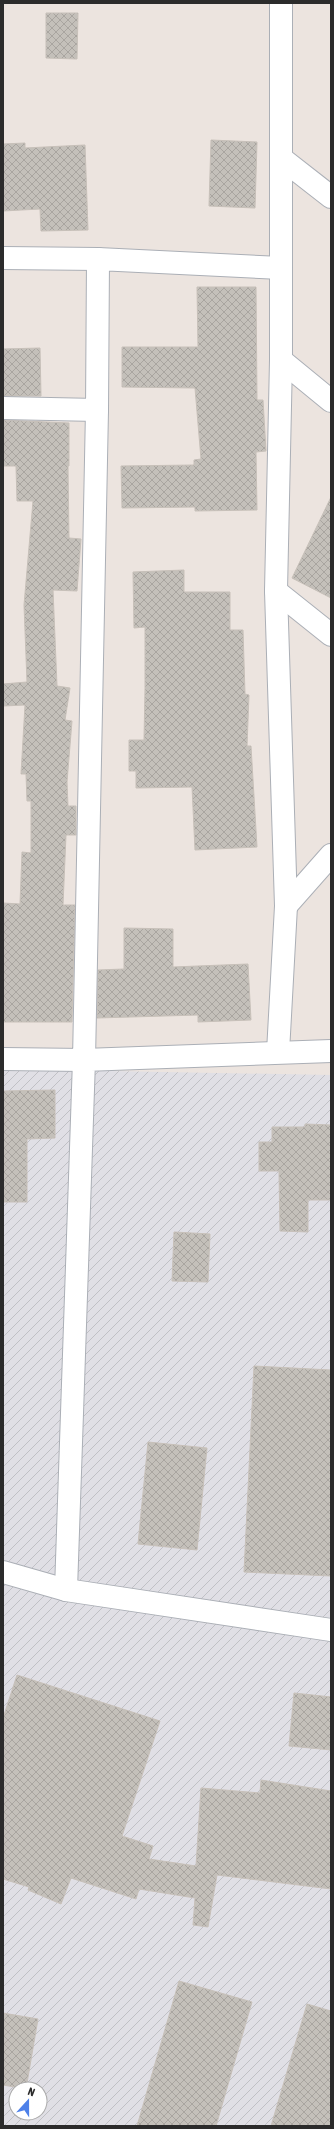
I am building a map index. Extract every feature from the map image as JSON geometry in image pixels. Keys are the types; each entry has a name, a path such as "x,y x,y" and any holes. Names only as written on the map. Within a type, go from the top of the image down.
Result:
{"street":[{"path":"278,1052 286,906 276,591 281,360 281,3"},
{"path":"281,158 331,197"},
{"path":"3,258 98,258 280,268"},
{"path":"66,1590 84,1060 97,410 98,258"},
{"path":"281,360 331,401"},
{"path":"3,408 97,410"},
{"path":"276,591 331,635"},
{"path":"286,906 331,855"},
{"path":"3,1059 84,1060 331,1051"},
{"path":"3,1572 66,1590 331,1630"}],"shaded area":[{"path":"3,1069 331,1075 331,2126 3,2126"}],"building":[{"path":"46,13 78,13 77,59 46,58"},
{"path":"211,140 257,142 255,208 209,206"},
{"path":"25,143 25,148 85,145 88,230 41,231 40,209 3,211 3,144"},
{"path":"197,287 256,287 257,400 263,400 266,451 256,452 257,510 195,511 195,507 122,508 121,466 194,465 194,460 201,459 195,388 122,387 122,347 198,347"},
{"path":"40,348 41,396 3,396 3,349"},
{"path":"3,420 69,423 69,538 81,539 77,591 53,590 57,686 70,688 65,720 72,721 67,782 68,806 76,806 76,835 66,835 63,905 75,905 72,1022 3,1022 3,903 20,904 22,852 31,853 31,801 27,801 26,774 21,774 25,705 3,706 3,684 27,682 24,605 33,501 17,501 16,466 3,466"},
{"path":"331,497 331,598 292,578"},
{"path":"184,570 184,592 230,592 230,630 243,630 245,694 249,695 247,746 251,746 257,847 195,850 192,787 136,788 136,771 129,771 129,740 144,740 145,627 134,628 133,572"},
{"path":"124,928 173,929 173,967 248,964 251,1020 198,1022 198,1015 97,1018 98,970 124,969"},
{"path":"55,1090 55,1138 27,1139 27,1202 3,1202 3,1091"},
{"path":"305,1124 331,1125 331,1200 308,1200 308,1232 280,1231 279,1171 259,1171 259,1142 272,1142 272,1127 305,1127"},
{"path":"174,1232 210,1234 208,1282 172,1281"},
{"path":"254,1366 331,1370 331,1576 244,1572"},
{"path":"148,1442 207,1448 197,1550 138,1544"},
{"path":"17,1675 160,1721 122,1836 153,1846 149,1859 196,1866 201,1788 260,1793 261,1780 331,1791 331,1889 217,1875 208,1927 193,1925 195,1898 139,1889 136,1899 71,1878 61,1904 28,1890 29,1887 3,1879 3,1718"},
{"path":"294,1693 331,1697 331,1750 289,1746"},
{"path":"179,1981 252,2002 216,2126 137,2126"},
{"path":"307,2004 331,2011 331,2126 271,2126"},
{"path":"3,2013 38,2019 27,2081 8,2081 8,2086 3,2085"}]}
